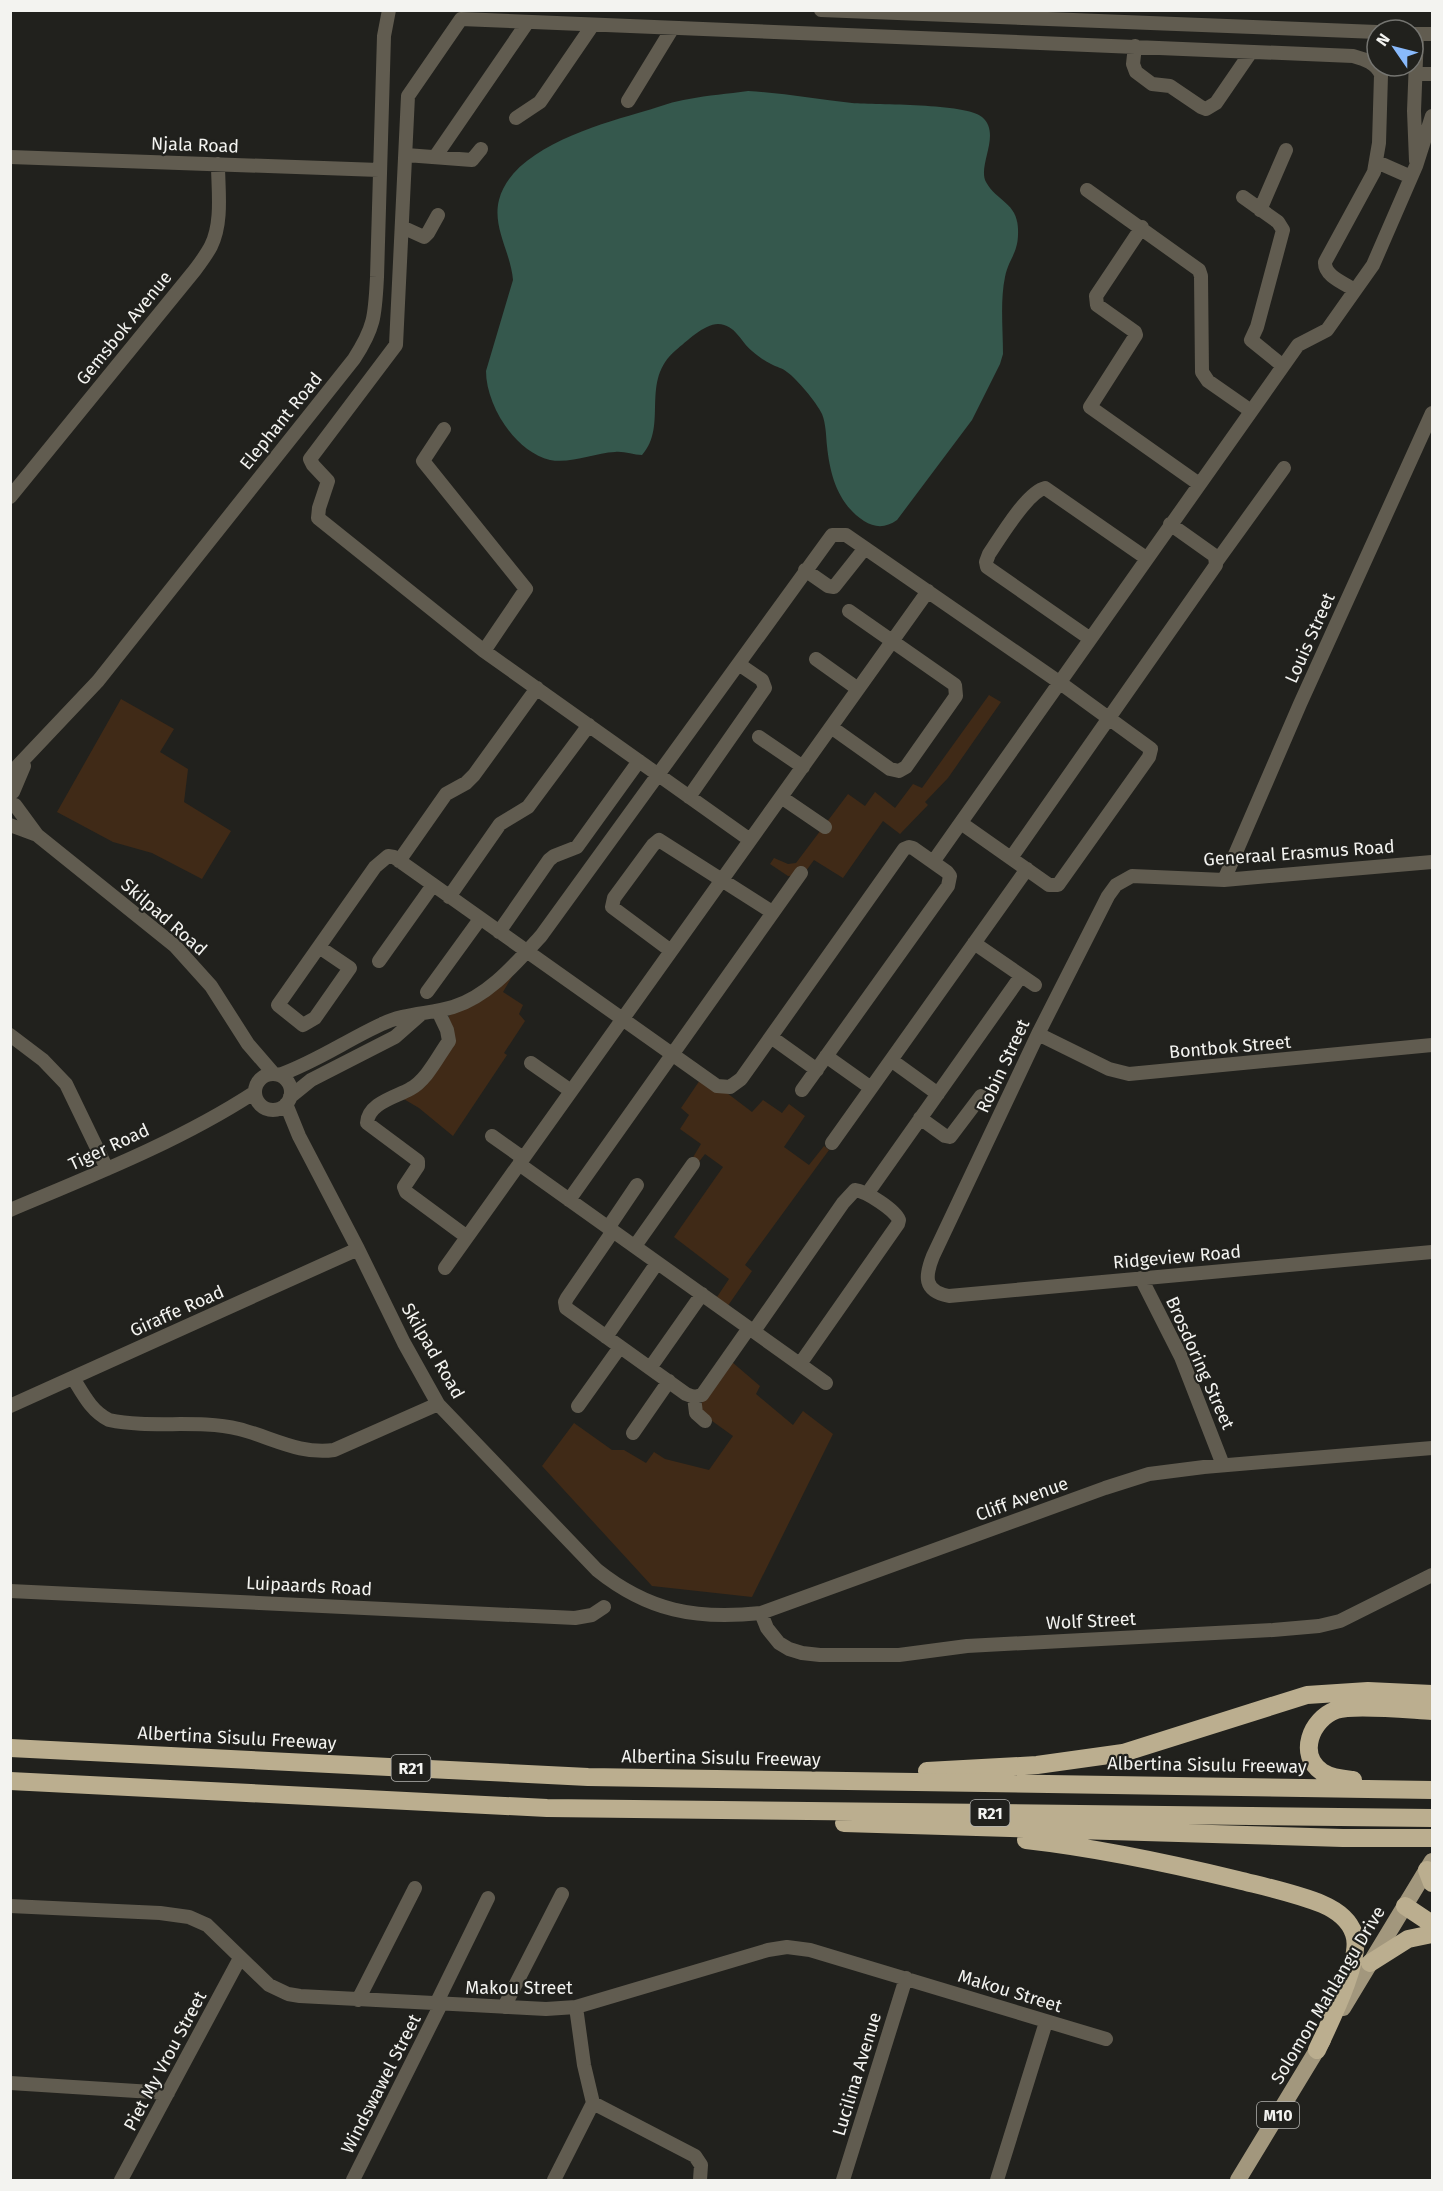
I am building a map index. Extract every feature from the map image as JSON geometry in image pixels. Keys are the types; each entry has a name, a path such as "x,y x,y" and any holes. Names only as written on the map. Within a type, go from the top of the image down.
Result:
{"highway":[{"path":"812,1780 831,1776 1037,1765 1090,1758 1123,1753 1307,1695 1368,1691 1432,1694"},
{"path":"1432,1711 1347,1708 1337,1710 1320,1720 1310,1734 1308,1743 1312,1760 1322,1772 1330,1776 1357,1780 1432,1783"},
{"name":"Albertina Sisulu Freeway","path":"10,1748 588,1777 1432,1790"},
{"name":"R21","path":"10,1781 547,1808 1432,1818"},
{"path":"547,1808 594,1816 1260,1836 1432,1838"},
{"path":"823,1823 861,1828 1011,1838 1067,1845 1196,1870 1290,1893 1323,1904 1339,1913 1351,1926 1356,1941 1356,1954 1317,2050"},
{"path":"1405,1906 1432,1924"},
{"path":"1370,1963 1408,1940 1432,1934"}],"main road":[{"name":"Solomon Mahlangu Drive","path":"1238,2181 1405,1906 1431,1871"}],"street":[{"name":"Elephant Road","path":"378,10 384,36"},
{"name":"Elephant Road","path":"10,774 98,681 354,359 366,340 372,323 375,300 384,36 389,10"},
{"path":"821,10 1365,32"},
{"path":"750,840 484,651 318,518 328,481 310,459 396,345 408,96 461,19 1135,46 1353,56 1365,59 1379,70 1380,143 1377,162 1374,172 1324,266 1328,273 1355,290"},
{"path":"435,157 527,23"},
{"path":"516,118 540,102 592,26"},
{"path":"628,101 672,29"},
{"path":"1135,46 1133,64 1136,72 1152,84 1170,86 1206,109 1216,103 1251,52"},
{"path":"1414,172 1416,78"},
{"path":"933,862 1283,366 1301,342 1328,330 1373,264 1414,172 1432,116"},
{"path":"406,155 472,160 481,149"},
{"path":"1260,210 1286,150"},
{"name":"Njala Road","path":"10,157 379,170"},
{"path":"1377,162 1414,172"},
{"name":"Gemsbok Avenue","path":"10,496 195,270 211,246 216,235 218,164"},
{"path":"1087,190 1142,227 1199,270 1201,276 1202,372 1208,381 1251,411"},
{"path":"1242,197 1281,225 1283,233 1257,327 1251,340 1283,366"},
{"path":"402,227 424,237 438,215"},
{"path":"1142,227 1096,296 1097,306 1135,332 1136,335 1090,407 1199,484"},
{"name":"Louis Street","path":"1224,880 1305,693 1432,413"},
{"path":"444,429 423,461 526,589 484,651"},
{"path":"1011,858 1284,468"},
{"path":"1089,638 987,567 989,554 1028,500 1036,492 1045,488 1146,558"},
{"path":"1170,524 1215,556 1217,561"},
{"path":"420,1015 395,1037 311,1080 288,1100 262,1096 269,1074 277,1074 305,1065 383,1023 455,1006 485,989 527,952 542,936 740,665 805,570 836,533 846,535 928,591 1109,717 1148,745 1150,749 1149,757 1058,885 1049,885 961,823"},
{"path":"805,570 828,586 834,587 865,548"},
{"path":"444,1268 928,591"},
{"path":"831,727 890,769 899,771 906,767 957,692 955,685 849,611"},
{"path":"816,660 858,688"},
{"path":"689,797 765,688 762,680 740,665"},
{"path":"399,861 446,794 466,783 474,775 537,688"},
{"path":"449,897 500,824 528,807 589,725"},
{"path":"759,737 802,767"},
{"name":"Elephant Road","path":"12,801 27,758"},
{"path":"499,932 549,860 577,847 639,761"},
{"path":"781,797 825,827"},
{"name":"Skilpad Road","path":"12,801 38,835 175,946 211,986 248,1044 277,1074 288,1081 291,1091 288,1100 299,1136 404,1343 438,1404 597,1570 614,1584 636,1597"},
{"name":"Skilpad Road","path":"10,825 38,835"},
{"path":"671,951 612,907 614,898 652,845 659,840 772,912"},
{"path":"319,947 350,968 315,1018 303,1025 278,1005 375,867 388,856 399,861 717,1086 730,1087 741,1079 904,849 913,848 950,876 948,886 802,1090"},
{"name":"Generaal Erasmus Road","path":"1131,876 1224,880 1432,862"},
{"path":"832,1143 1027,869"},
{"path":"569,1200 801,873"},
{"name":"Robin Street","path":"928,1284 927,1270 933,1256 1038,1034 1108,896 1116,885 1131,876"},
{"path":"379,961 433,885"},
{"path":"427,993 480,919"},
{"path":"974,943 1035,985"},
{"path":"867,1194 1021,976"},
{"path":"438,1011 447,1030 449,1041 416,1086 373,1108 368,1123 418,1161 404,1187 406,1192 467,1236"},
{"name":"Bontbok Street","path":"1038,1034 1109,1069 1129,1074 1432,1045"},
{"path":"10,1035 43,1060 66,1084 107,1169"},
{"path":"771,1037 816,1070"},
{"name":"Skilpad Road","path":"248,1044 262,1096 299,1136"},
{"path":"826,1056 871,1088"},
{"path":"891,1060 938,1094"},
{"path":"531,1063 571,1091"},
{"name":"Tiger Road","path":"10,1210 107,1169 262,1096"},
{"path":"920,1119 950,1137 981,1096"},
{"path":"492,1136 569,1200 826,1383"},
{"path":"634,1246 693,1164"},
{"path":"637,1185 565,1302 566,1308 694,1397 702,1395 850,1194 855,1190 867,1194 894,1212 899,1220 898,1224 800,1364"},
{"name":"Giraffe Road","path":"10,1406 358,1249"},
{"name":"Ridgeview Road","path":"928,1284 935,1291 949,1296 1432,1252"},
{"path":"606,1337 657,1263"},
{"name":"Brosdoring Street","path":"1141,1278 1181,1357 1223,1465"},
{"path":"650,1368 702,1294"},
{"path":"578,1406 620,1347"},
{"path":"73,1378 95,1411 109,1420 229,1428 318,1452 334,1450 438,1404"},
{"path":"633,1432 669,1381"},
{"path":"694,1397 696,1413 705,1421"},
{"name":"Cliff Avenue","path":"636,1597 673,1611 693,1614 717,1616 760,1613 1130,1479 1223,1465 1432,1448"},
{"name":"Wolf Street","path":"760,1613 767,1628 779,1643 802,1653 899,1655 967,1646 1319,1626 1340,1621 1432,1575"},
{"name":"Luipaards Road","path":"10,1591 575,1618 591,1615 604,1607"},
{"path":"358,2000 415,1888"},
{"path":"504,2007 562,1894"},
{"name":"Windswawel Street","path":"353,2181 488,1898"},
{"name":"Makou Street","path":"10,1906 180,1915 207,1925 269,1985 288,1994 358,2000 546,2009 576,2007 779,1947 810,1950 1106,2040"},
{"name":"Piet My Vrou Street","path":"122,2181 240,1958"},
{"name":"Lucilina Avenue","path":"843,2181 906,1978"},
{"path":"554,2181 593,2103 584,2065 576,2007"},
{"path":"997,2181 1046,2022"},
{"path":"10,2083 168,2093"},
{"path":"593,2103 695,2156 701,2165 700,2181"}],"shaded area":[{"path":"748,91 852,103 958,109 973,112 988,124 990,141 984,167 986,182 1014,213 1018,229 1017,244 1003,286 1003,354 972,420 897,520 889,525 876,526 864,521 855,514 842,497 830,468 823,418 806,392 785,371 761,358 734,330 724,325 713,325 701,330 665,362 656,389 654,430 650,443 642,455 615,452 558,461 550,460 525,448 514,437 497,412 491,398 486,371 513,280 498,220 499,200 507,182 521,166 539,152 582,131 678,101"},
{"path":"989,695 1001,702 948,778 925,802 928,805 900,834 883,821 843,878 814,860 803,875 788,876 770,864 774,858 788,864 796,863 848,794 865,806 875,792 895,808 913,784 922,788"},
{"path":"121,699 174,729 160,752 188,769 184,802 231,831 202,879 152,853 113,842 57,812"},
{"path":"513,975 503,992 523,1005 519,1014 525,1021 504,1053 507,1055 453,1136 419,1108 402,1098 447,1052 451,1013 479,1001"},
{"path":"700,1080 727,1093 752,1112 763,1100 782,1113 789,1104 805,1116 784,1147 809,1165 824,1146 829,1150 745,1265 752,1271 727,1307 715,1300 729,1279 674,1237 723,1167 705,1154 698,1163 692,1159 701,1144 680,1129 689,1115 681,1108"},
{"path":"732,1362 760,1386 756,1394 793,1425 803,1411 833,1434 752,1597 652,1586 542,1466 574,1423 612,1450 624,1450 646,1463 654,1452 665,1459 709,1470 733,1436 701,1413 700,1405"}]}
